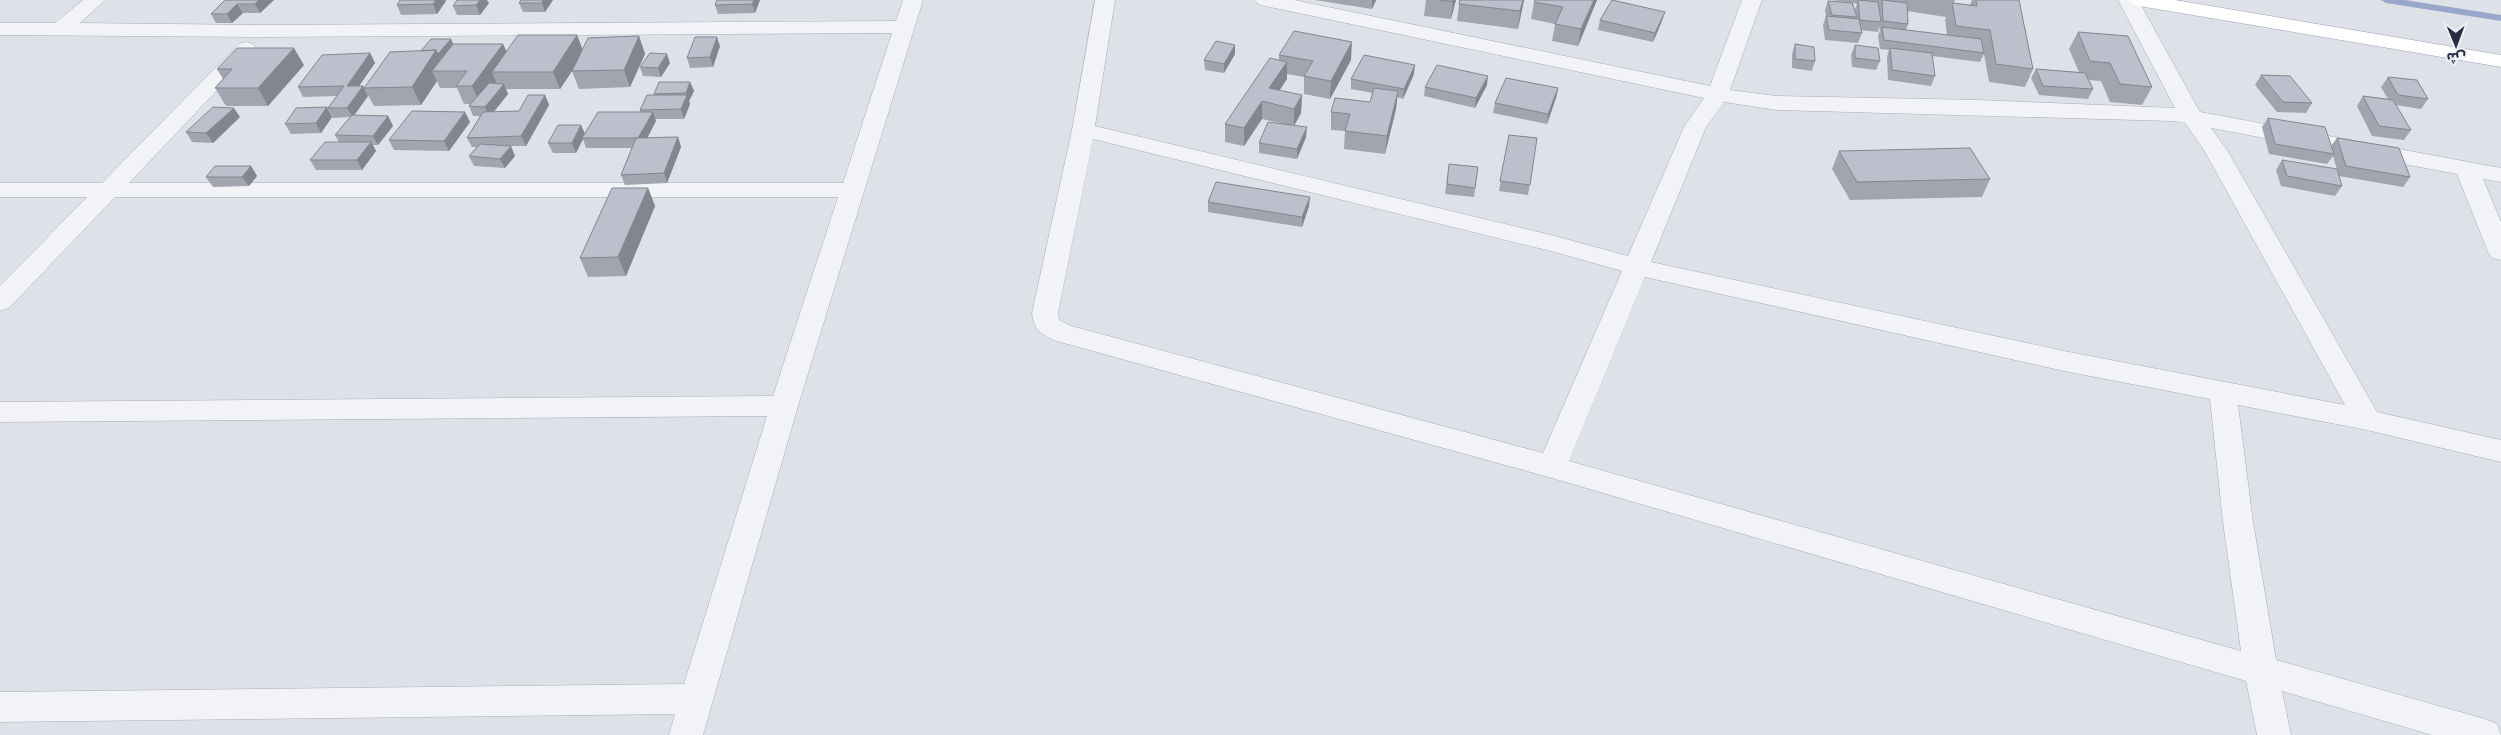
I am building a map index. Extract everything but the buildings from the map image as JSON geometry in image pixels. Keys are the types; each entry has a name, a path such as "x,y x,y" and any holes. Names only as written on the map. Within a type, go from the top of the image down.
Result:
{"main road":[{"path":"2139,0 2501,61"}],"street":[{"path":"61,29 95,0"},
{"path":"686,735 784,406 913,0"},
{"path":"1105,0 1083,130 1045,313 1047,324 1062,333 1552,467 2485,735"},
{"path":"1265,0 1289,2 1718,94 1778,103 1978,107 2191,116 2501,175"},
{"path":"1552,467 1695,127 1718,94 1752,0"},
{"path":"2128,0 2191,116 2215,150 2367,420"},
{"path":"0,29 262,31 904,27"},
{"path":"0,302 262,31"},
{"path":"1083,130 1555,244 1637,267 2064,361 2367,420 2501,451"},
{"path":"2467,168 2501,252"},
{"path":"0,190 853,190"},
{"path":"2223,393 2232,483 2260,670 2274,735"},
{"path":"0,412 784,406"},
{"path":"0,707 697,699"}],"waterway":[{"path":"2386,0 2501,18"}]}
